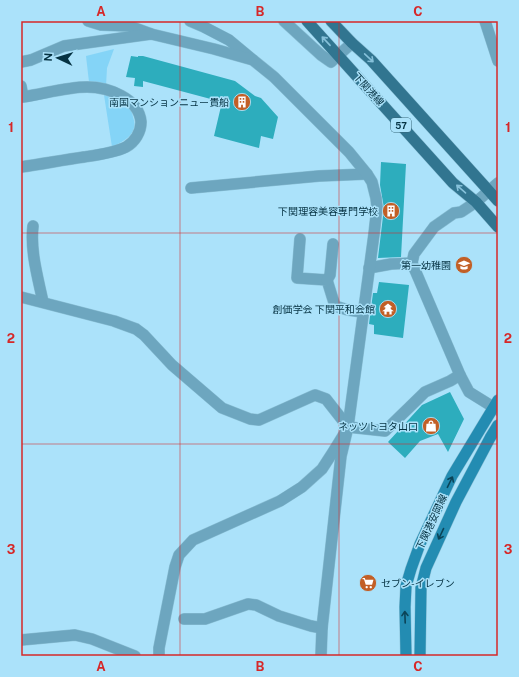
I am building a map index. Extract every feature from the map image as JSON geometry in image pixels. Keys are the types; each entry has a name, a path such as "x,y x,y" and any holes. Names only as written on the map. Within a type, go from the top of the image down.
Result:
{"main road":[{"name":"下関港線","path":"307,21 453,182 476,202 498,227"},
{"name":"57","path":"331,21 371,60 498,201"},
{"name":"下関港安岡線","path":"406,656 406,586 411,569 420,544 452,476 496,406"},
{"name":"下関港安岡線","path":"420,656 421,588 426,568 456,502 498,425"}],"street":[{"path":"88,21 101,25 128,26 151,34 214,48 253,60"},
{"path":"190,21 229,40 274,77 349,152 372,182 376,198 377,207 374,234 348,427 341,456 322,628 321,656"},
{"path":"284,21 321,55 331,62 352,43"},
{"path":"485,21 498,61"},
{"path":"21,62 31,60 64,46 151,34"},
{"path":"21,86 23,98 76,88 98,88 120,95 127,99 136,108 140,117 141,125 140,131 131,144 116,151 21,167"},
{"path":"191,188 319,176 367,174"},
{"path":"496,406 469,392 460,376 412,263 414,254 434,227 454,213 461,212 476,202 498,183"},
{"path":"33,226 32,234 34,253 43,302"},
{"path":"300,239 297,278 327,280"},
{"path":"333,244 330,275 327,280 335,306 363,312"},
{"path":"369,268 391,264 412,263"},
{"path":"21,297 114,321 136,329 216,404 222,408 250,419 259,420 315,395 326,399 348,427 385,431 425,392 460,376"},
{"path":"159,656 159,648 175,567 179,555 193,540 280,501 302,487 322,469 348,427"},
{"path":"184,619 205,619 244,604 248,604 256,605 279,616 322,628"},
{"path":"21,640 75,635 92,639 135,656"}],"shaded area":[{"path":"114,49 107,68 106,86 89,82 86,56"},
{"path":"104,95 125,103 131,111 134,123 134,128 130,136 112,147"}],"building":[{"name":"南国マンションニュー貴船","path":"131,56 143,56 235,81 255,96 261,98 278,117 273,139 261,136 259,148 214,136 222,102 143,81 143,87 134,86 135,78 126,77"},
{"name":"下関理容美容専門学校","path":"381,162 406,164 401,257 378,258 384,208 380,185"},
{"name":"創価学会 下関平和会館","path":"379,282 409,285 403,338 374,334 374,325 369,324 373,293 377,293"},
{"name":"ネッツトヨタ山口","path":"450,392 464,419 448,452 438,434 420,441 405,458 388,442 422,405"}],"place":[{"name":"南国マンションニュー貴船","path":"242,102"},
{"name":"下関理容美容専門学校","path":"391,211"},
{"name":"第一幼稚園","path":"464,265"},
{"name":"創価学会 下関平和会館","path":"388,309"},
{"name":"ネッツトヨタ山口","path":"431,426"},
{"name":"セブン-イレブン","path":"368,583"}]}
